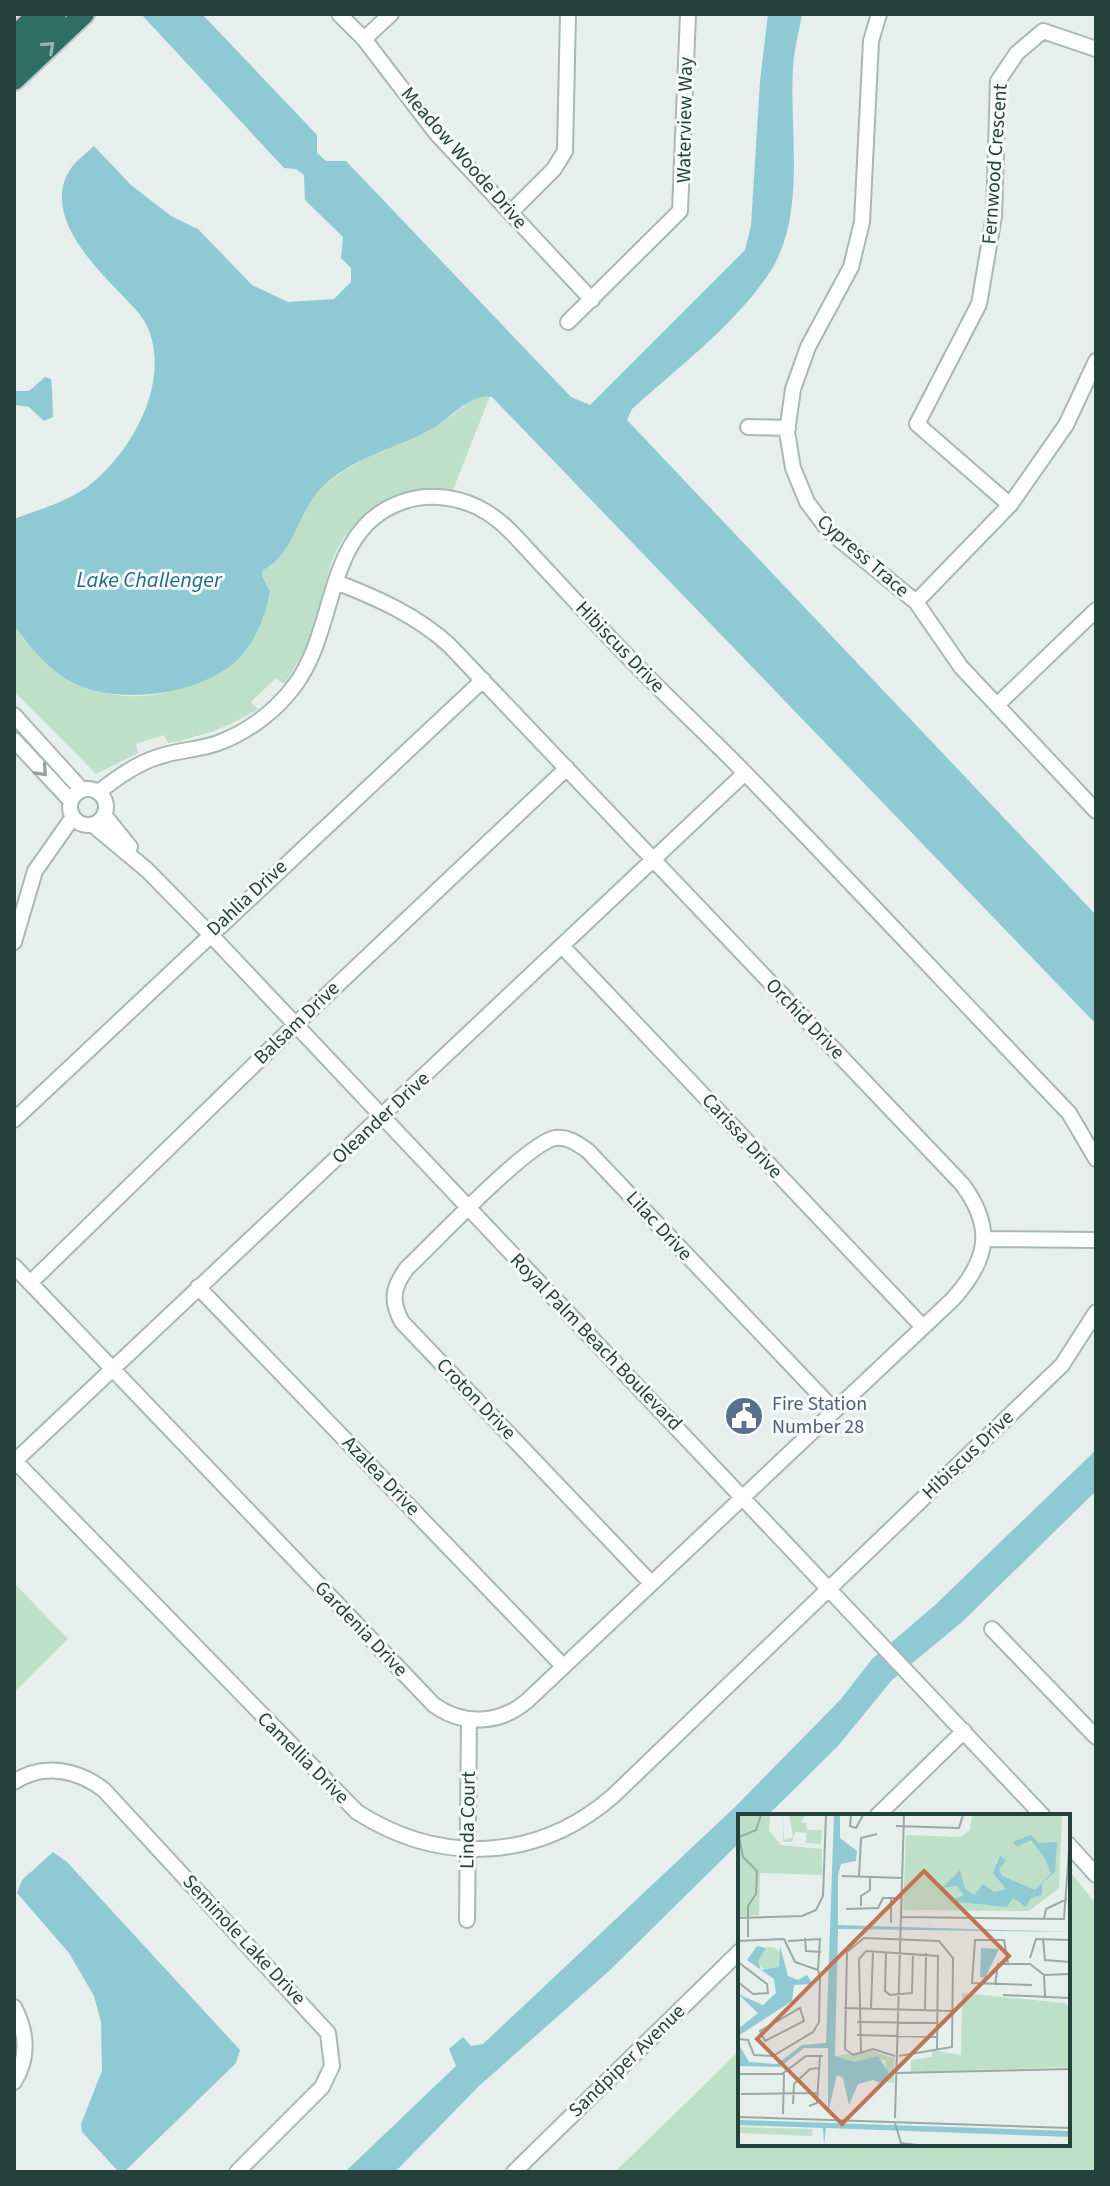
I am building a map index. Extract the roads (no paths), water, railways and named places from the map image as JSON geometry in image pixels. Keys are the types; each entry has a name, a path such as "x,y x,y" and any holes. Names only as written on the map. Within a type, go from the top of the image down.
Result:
{"highway":[{"path":"14,37 38,14"},
{"path":"14,57 56,14"},
{"path":"14,80 84,14"}],"street":[{"name":"Meadow Woode Drive","path":"339,14 364,39 436,133 592,300"},
{"path":"364,39 391,14"},
{"path":"510,213 554,169 565,151 568,14"},
{"name":"Waterview Way","path":"568,322 680,211 688,14"},
{"name":"Cypress Trace","path":"879,14 871,41 862,222 858,245 842,289 799,367 788,428 793,468 817,517 839,540 916,602 944,647 1096,811"},
{"name":"Fernwood Crescent","path":"1010,505 917,424 979,304 994,216 998,81 1017,53 1043,31 1096,49"},
{"path":"916,602 1010,505 1066,425 1096,361"},
{"path":"748,427 788,428"},
{"name":"Hibiscus Drive","path":"102,795 121,777 156,757 218,743 255,724 287,696 310,661 350,543 387,510 400,503 431,497 471,503 504,525 636,666 745,773 1069,1113 1096,1159"},
{"name":"Orchid Drive","path":"336,582 390,605 429,627 483,680 962,1184 977,1207 984,1239"},
{"path":"997,705 1096,610"},
{"name":"Dahlia Drive","path":"14,1120 209,933 483,680"},
{"path":"14,715 82,790 102,795 88,820 52,843 35,871 14,942"},
{"path":"14,740 88,820"},
{"name":"Balsam Drive","path":"30,1283 295,1025 567,768"},
{"name":"Oleander Drive","path":"14,1461 745,773"},
{"path":"71,801 82,790"},
{"name":"Royal Palm Beach Boulevard","path":"88,820 147,870 209,933 1041,1814"},
{"name":"Carissa Drive","path":"562,946 922,1326"},
{"name":"Lilac Drive","path":"469,1209 544,1141 557,1138 573,1140 588,1151 834,1410"},
{"name":"Croton Drive","path":"469,1209 407,1268 396,1283 394,1308 402,1322 650,1582"},
{"path":"469,1719 491,1719 514,1711 563,1666 970,1280 979,1265 984,1239 1096,1240"},
{"name":"Gardenia Drive","path":"14,1266 434,1705 469,1719"},
{"name":"Azalea Drive","path":"198,1287 563,1666"},
{"name":"Hibiscus Drive","path":"829,1588 1062,1365 1096,1312"},
{"name":"Camellia Drive","path":"14,1461 343,1801 400,1836 468,1851 534,1842 562,1831 601,1807 829,1588"},
{"path":"992,1629 1096,1737"},
{"name":"Linda Court","path":"467,1920 469,1719"},
{"path":"879,1814 964,1731"},
{"name":"Seminole Lake Drive","path":"14,1782 32,1773 57,1770 82,1776 104,1790 328,2033 332,2066 322,2087 237,2172"},
{"path":"1070,1846 1093,1864"},
{"name":"Sandpiper Avenue","path":"514,2172 738,1953"},
{"path":"14,2007 25,2041 22,2065 14,2082"}],"water":[{"name":"Lake Challenger","path":"141,14 202,14 317,135 317,153 326,161 346,161 571,397 590,405 745,250 751,226 760,81 768,14 802,14 793,68 792,199 789,225 781,249 770,272 740,310 632,409 627,420 1096,915 1096,1024 492,397 477,398 435,427 344,470 318,492 281,555 263,570 262,576 270,591 266,610 253,639 235,662 219,673 180,689 136,695 114,694 76,684 41,658 14,625 14,519 70,497 104,473 132,436 143,414 151,392 154,370 153,347 147,326 135,308 84,252 65,218 62,201 64,184 74,164 94,146 131,185 171,216 198,229 252,285 288,302 334,299 351,282 351,268 341,258 343,237 305,200 304,175 296,169 284,168"},
{"path":"45,377 51,379 53,417 44,421 29,407 15,405 15,391 29,391"},
{"path":"1096,1450 1096,1491 963,1621 892,1680 838,1746 769,1814 738,1814 738,1844 609,1971 479,2086 395,2172 345,2172 456,2066 449,2049 463,2037 471,2046 483,2044 736,1806 841,1699 872,1659 934,1606"},
{"path":"53,1852 67,1862 240,2050 236,2063 125,2171 117,2170 82,2132 81,2124 102,2071 101,2022 94,1996 69,1953 17,1893 22,1880"}],"place":[{"name":"Fire Station Number 28","path":"744,1416"}]}
